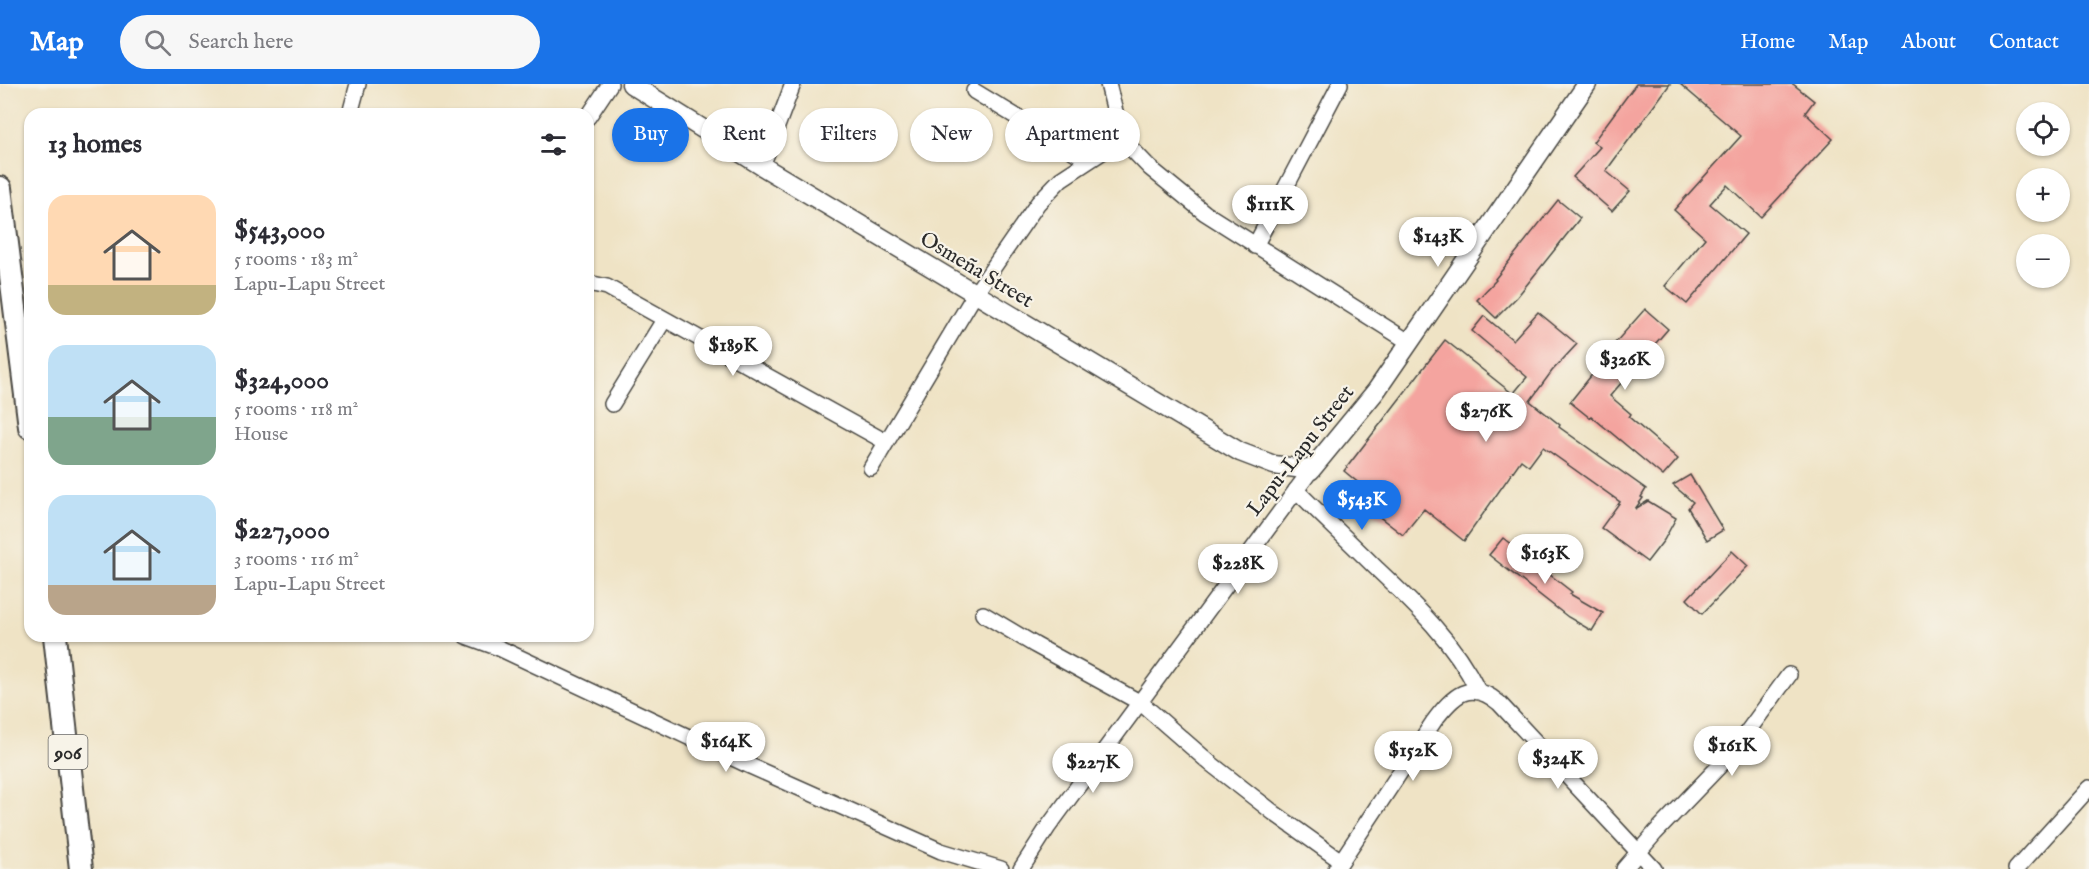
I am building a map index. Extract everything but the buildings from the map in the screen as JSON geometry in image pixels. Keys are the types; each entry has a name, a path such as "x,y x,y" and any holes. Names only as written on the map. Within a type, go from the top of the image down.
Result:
{"main road":[{"path":"0,188 24,379"},
{"name":"906","path":"56,642 81,869"}],"street":[{"path":"351,108 357,84"},
{"path":"594,108 610,84"},
{"name":"Osmeña Street","path":"631,84 762,166 1240,452 1274,465 1311,470"},
{"path":"762,166 793,84"},
{"path":"1108,84 1114,108"},
{"path":"1255,246 1340,84"},
{"name":"Lapu-Lapu Street","path":"1021,869 1048,827 1142,703 1229,579 1311,470 1359,414 1587,84"},
{"path":"974,91 1005,110"},
{"path":"1140,158 1176,191 1205,213 1409,342"},
{"path":"871,468 975,294 1038,202 1061,179 1085,162"},
{"path":"594,284 607,287 886,442"},
{"path":"612,404 664,320"},
{"path":"1296,490 1406,596 1445,639 1466,667 1477,689"},
{"path":"983,614 1142,703 1210,763 1339,865 1443,708 1462,693 1477,689 1489,694 1499,703 1654,869"},
{"path":"482,642 737,760 941,851 1001,869"},
{"path":"1624,869 1731,754 1789,675"},
{"path":"2016,869 2089,788"}]}
